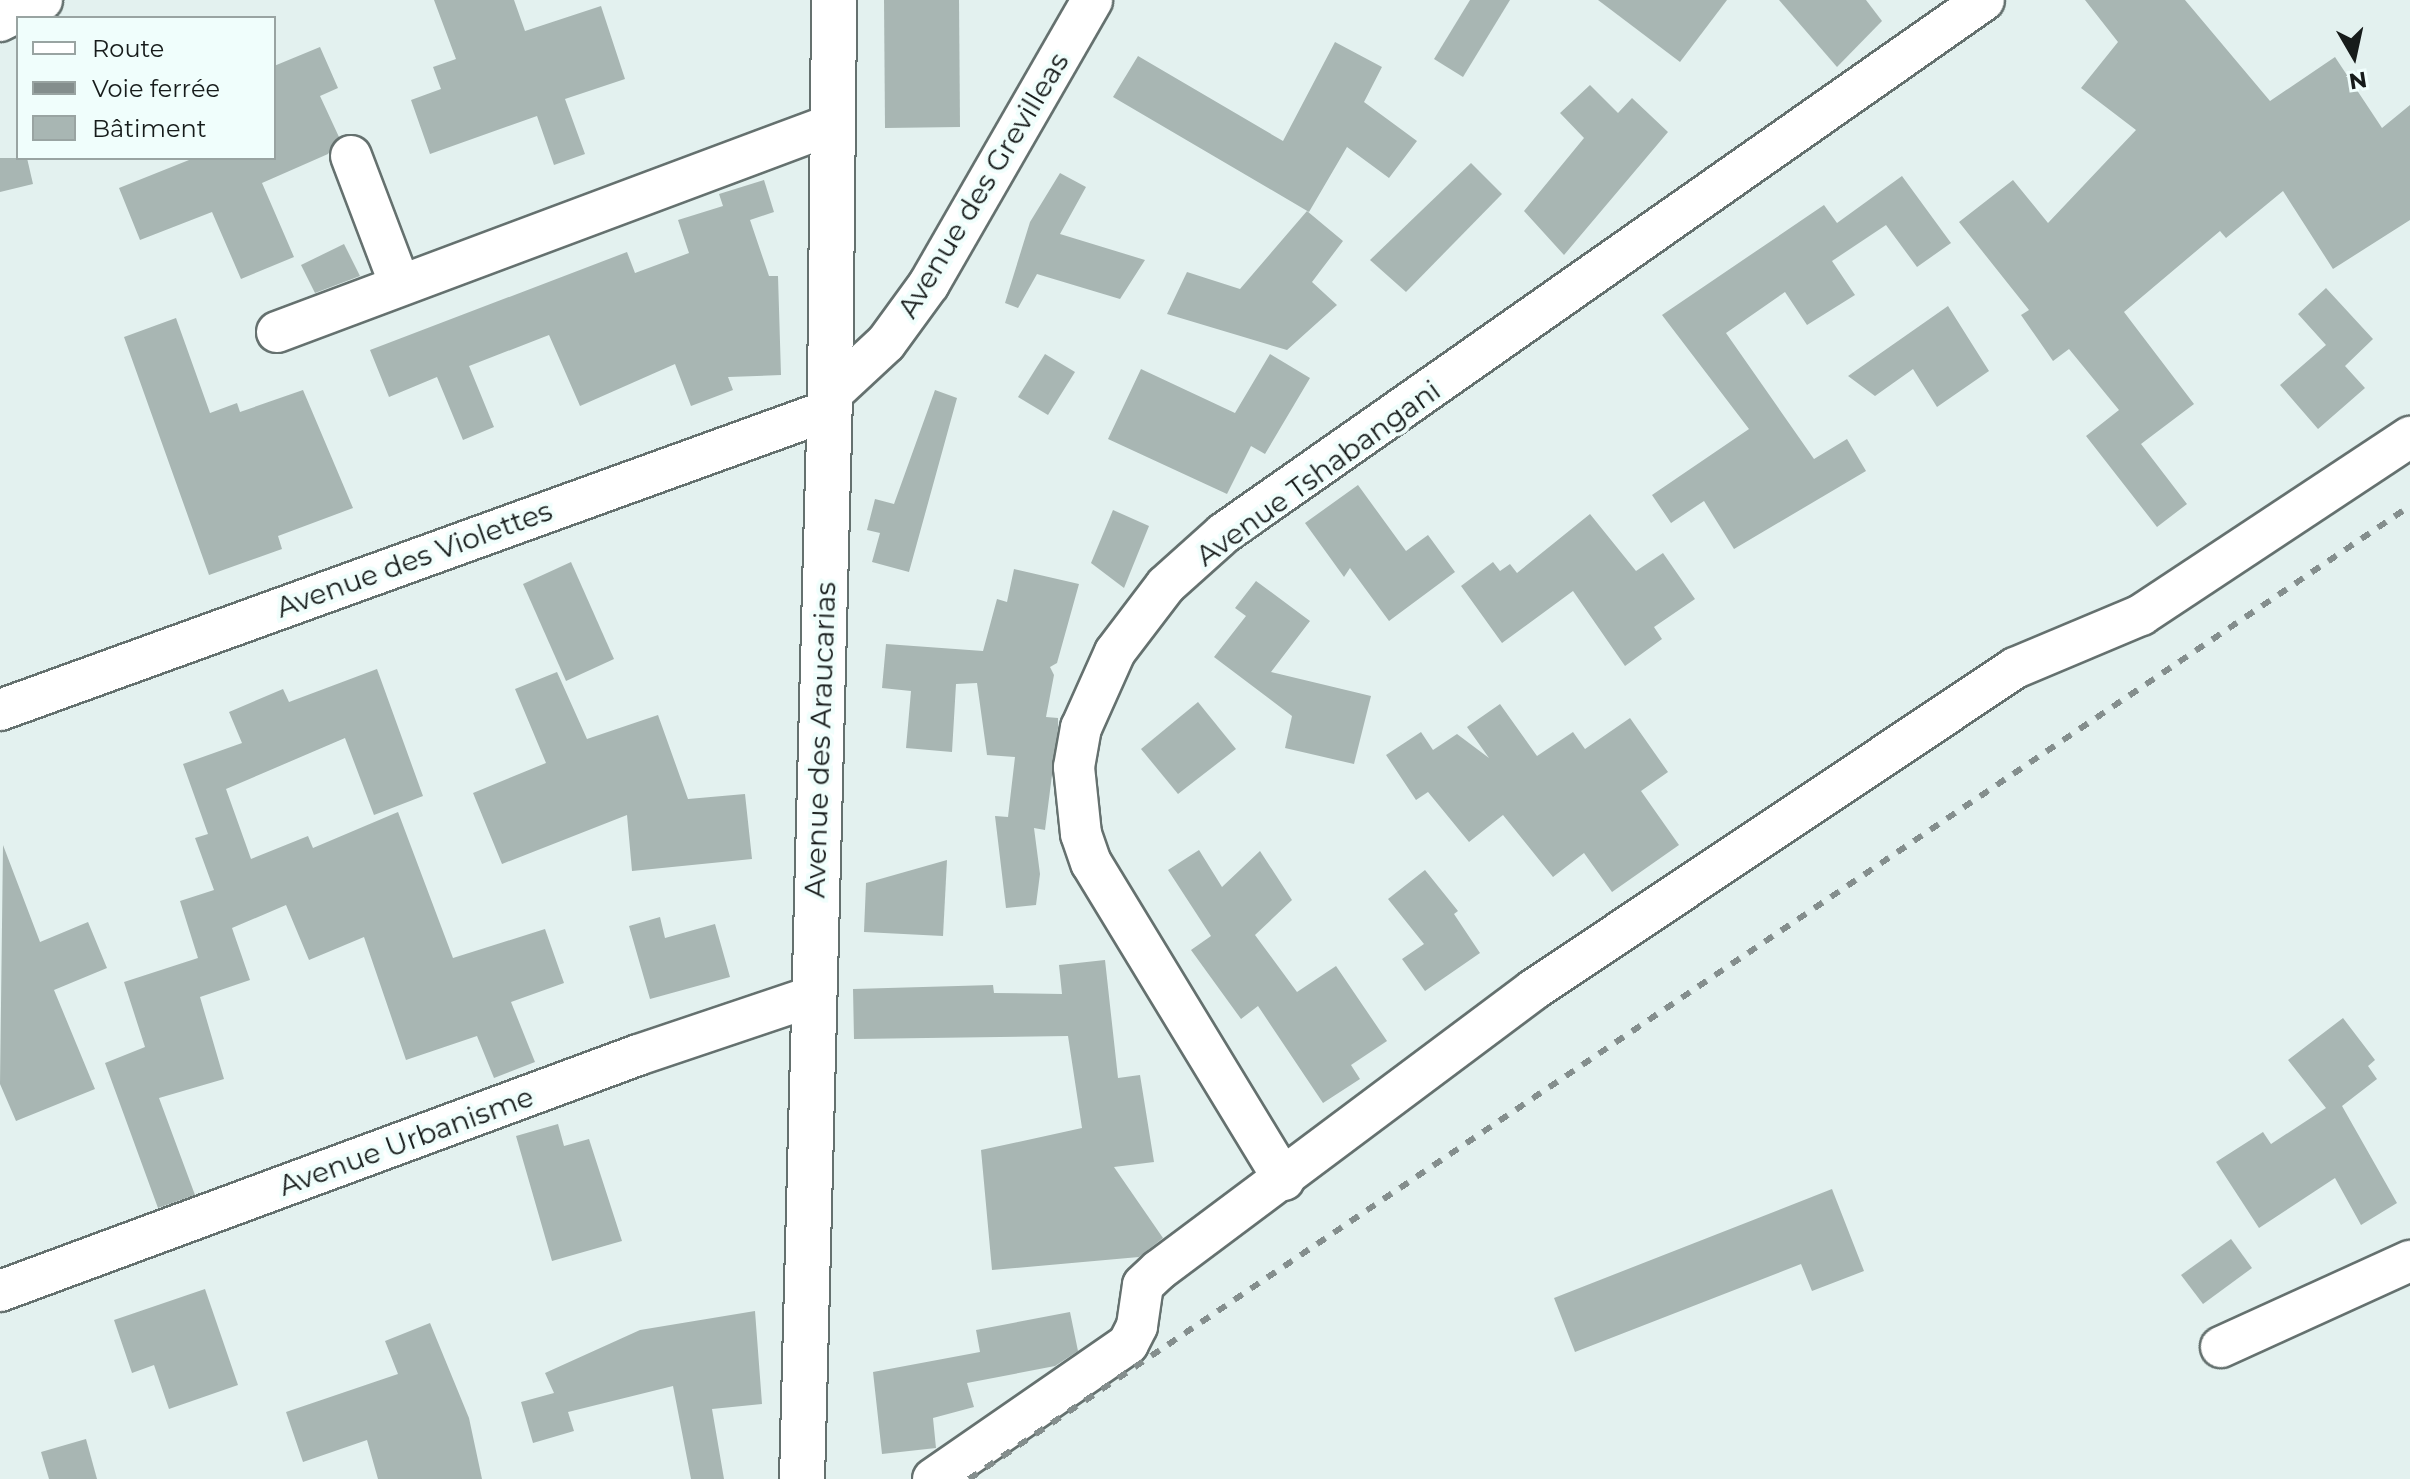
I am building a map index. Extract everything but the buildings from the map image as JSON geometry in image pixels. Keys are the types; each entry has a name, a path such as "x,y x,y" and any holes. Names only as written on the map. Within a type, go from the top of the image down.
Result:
{"street":[{"path":"0,21 42,0"},
{"name":"Avenue des Araucarias","path":"802,1479 830,403 834,0"},
{"name":"Avenue des Grevilleas","path":"830,403 886,343 929,284 1092,0"},
{"name":"Avenue Tshabangani","path":"1284,1180 1091,863 1081,834 1074,767 1081,728 1115,652 1166,585 1224,533 1984,0"},
{"path":"277,332 833,124"},
{"path":"351,156 400,285"},
{"name":"Avenue des Violettes","path":"0,710 830,403"},
{"path":"933,1479 1128,1344 1137,1326 1143,1285 1533,990 2015,668 2141,615 2410,437"},
{"name":"Avenue Urbanisme","path":"0,1291 623,1061 813,996"},
{"path":"2221,1347 2410,1261"}],"railway":[{"path":"969,1479 2410,506"}]}
